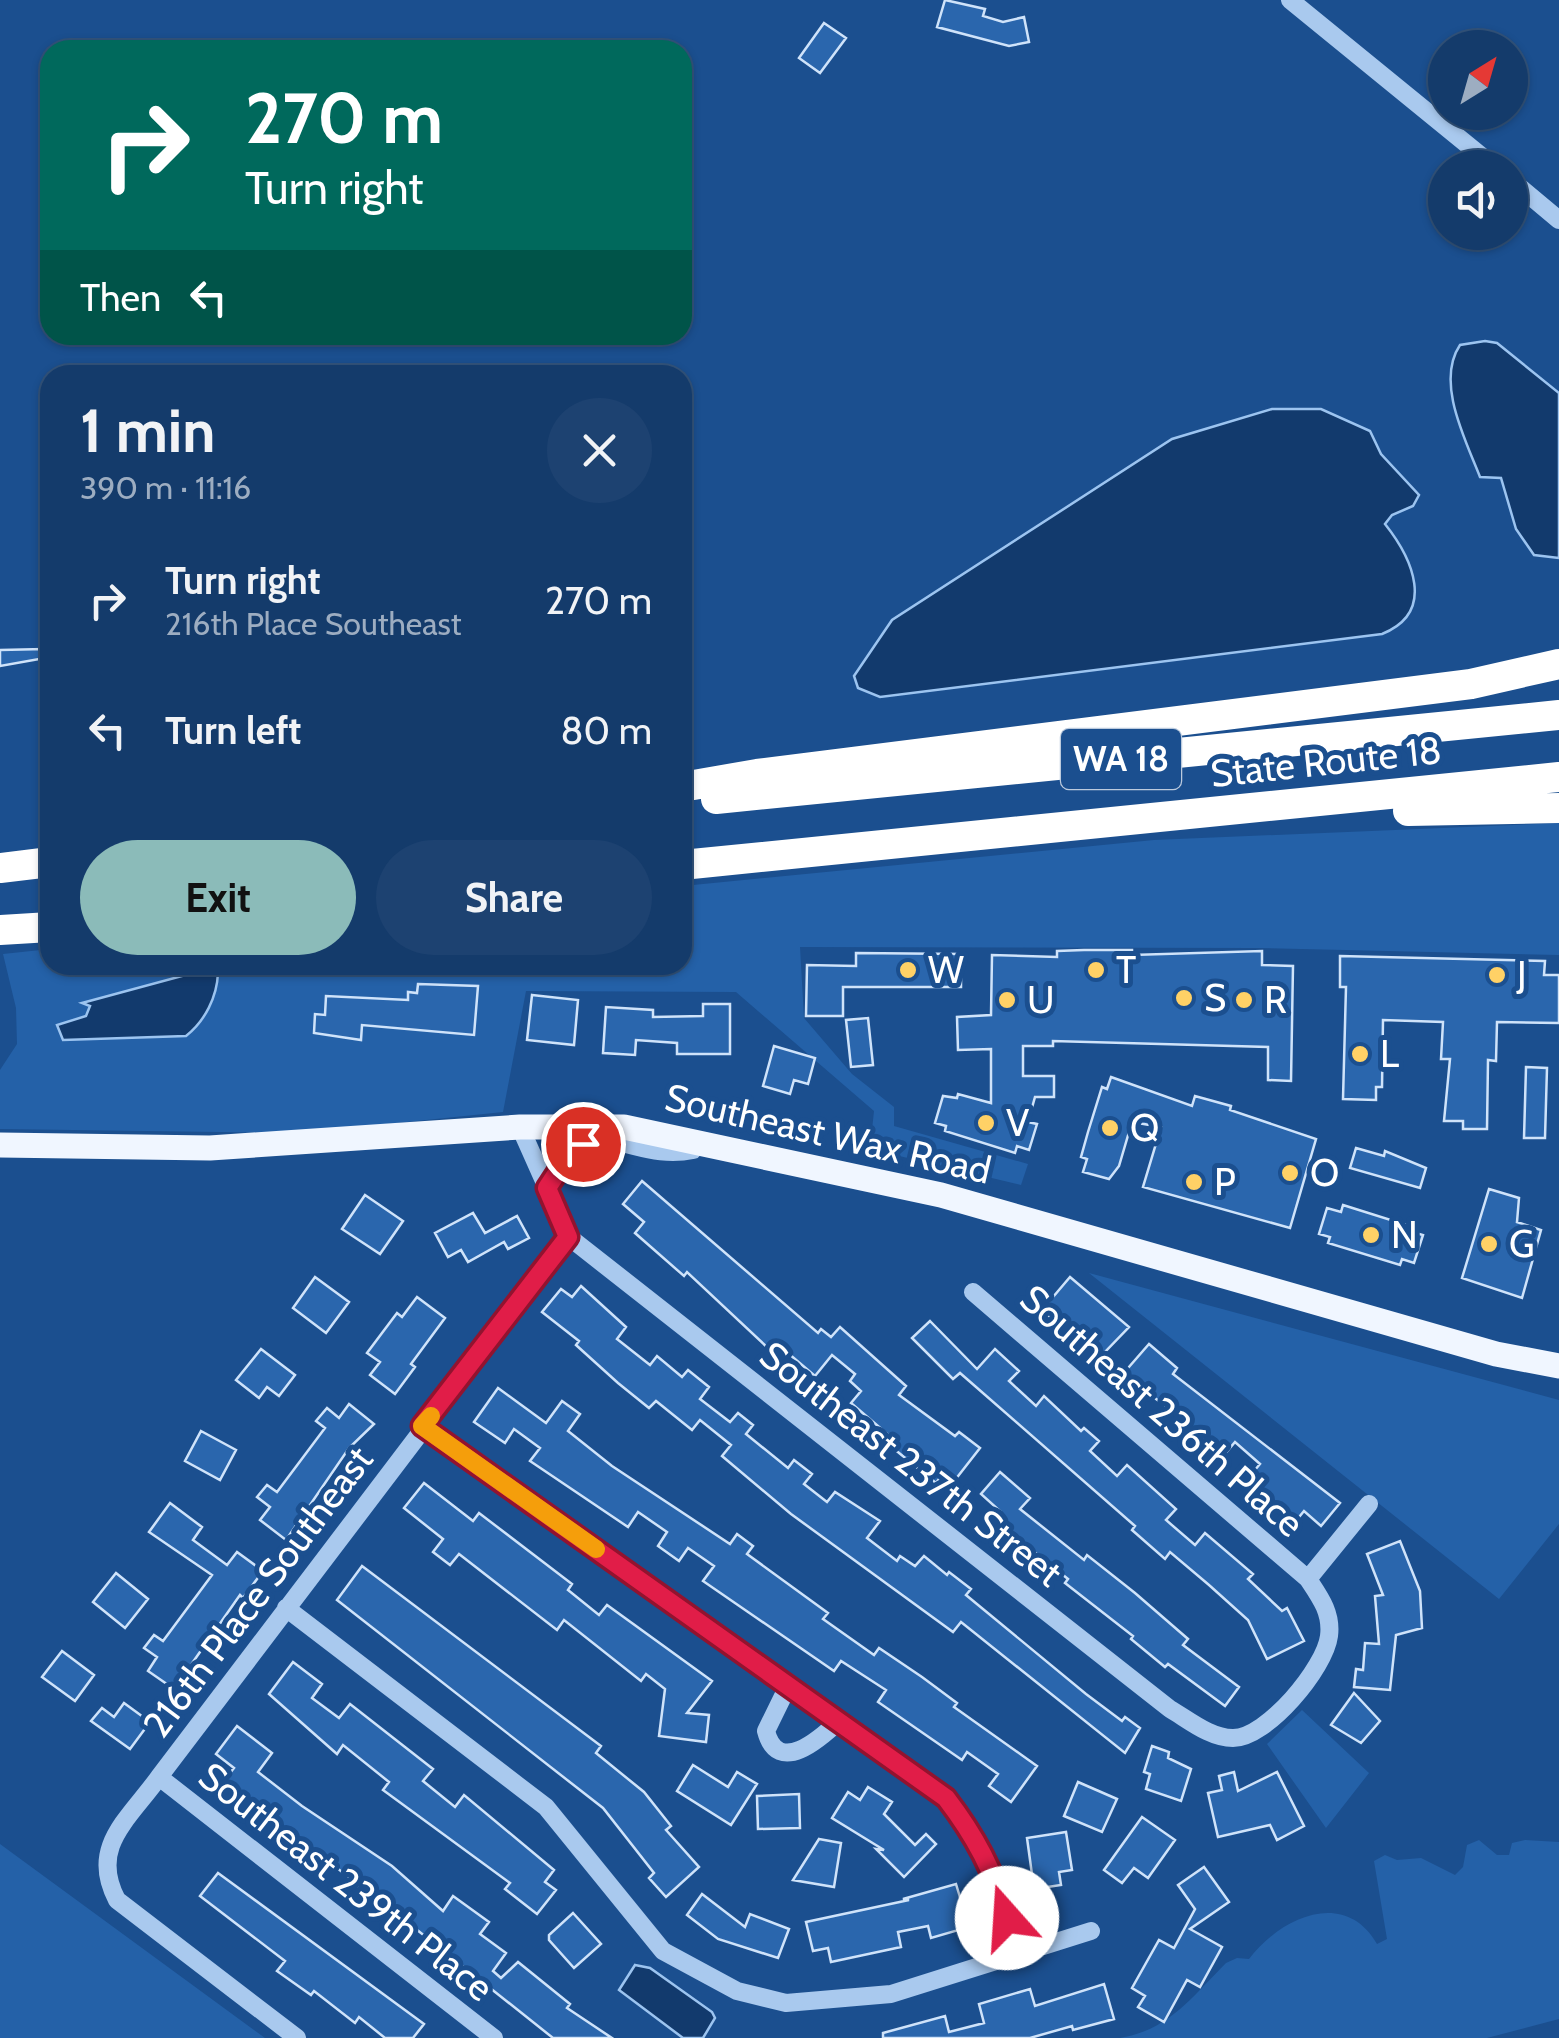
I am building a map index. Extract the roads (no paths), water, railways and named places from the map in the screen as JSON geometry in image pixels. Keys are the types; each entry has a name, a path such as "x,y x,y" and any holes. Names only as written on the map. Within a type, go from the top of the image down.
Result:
{"highway":[{"path":"692,786 757,774 1470,684 1559,664"},
{"name":"State Route 18","path":"692,801 1559,715"},
{"name":"State Route 18","path":"692,864 1559,777"},
{"path":"1210,815 1559,808"},
{"path":"0,868 40,863"},
{"path":"0,930 40,927"}],"main road":[{"name":"Southeast Wax Road","path":"0,1145 210,1148 520,1127 624,1127 942,1195 1496,1354 1559,1366"}],"street":[{"path":"1290,0 1474,150"},
{"path":"1528,194 1559,220"},
{"name":"Southeast 237th Street","path":"520,1127 568,1237 1170,1709 1216,1736 1236,1738 1266,1725 1322,1660 1330,1633 1325,1604 1308,1579"},
{"path":"547,1188 570,1153 583,1144 602,1140 685,1152 719,1145"},
{"name":"216th Place Southeast","path":"298,2038 116,1900 104,1877 104,1861 113,1839 568,1237"},
{"name":"Southeast 236th Place","path":"973,1292 1308,1579"},
{"path":"422,1426 946,1798 974,1834 997,1882 1017,1953"},
{"path":"1308,1579 1369,1504"},
{"path":"286,1608 546,1807 664,1950 737,1991 786,2003 892,1994 1092,1932"},
{"path":"788,1684 766,1731 777,1749 789,1754 804,1750 840,1720"},
{"name":"Southeast 239th Place","path":"159,1778 494,2038"}],"place":[{"name":"W","path":"908,970"},
{"name":"T","path":"1096,970"},
{"name":"J","path":"1497,975"},
{"name":"S","path":"1184,998"},
{"name":"U","path":"1007,1000"},
{"name":"R","path":"1244,1000"},
{"name":"L","path":"1360,1054"},
{"name":"V","path":"986,1123"},
{"name":"Q","path":"1110,1128"},
{"name":"O","path":"1290,1173"},
{"name":"P","path":"1194,1182"},
{"name":"N","path":"1371,1235"},
{"name":"G","path":"1489,1244"}]}
